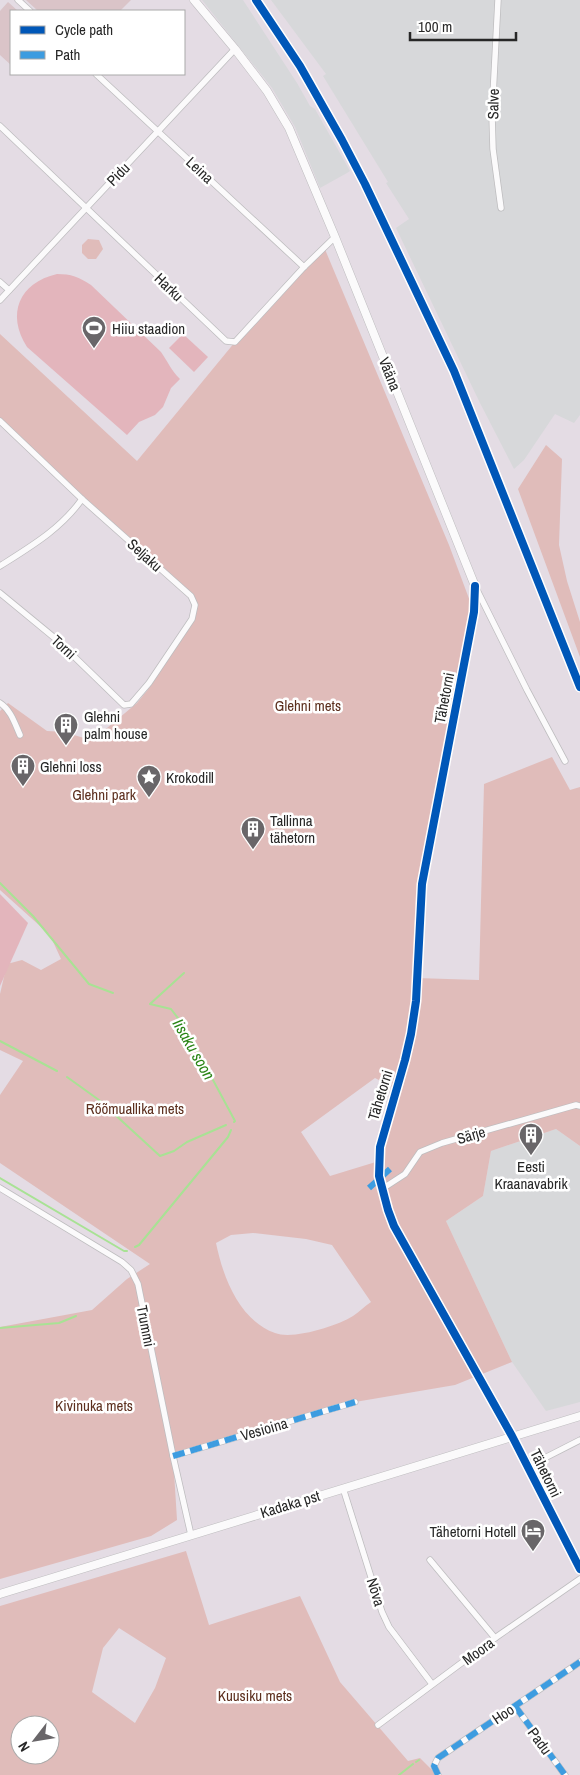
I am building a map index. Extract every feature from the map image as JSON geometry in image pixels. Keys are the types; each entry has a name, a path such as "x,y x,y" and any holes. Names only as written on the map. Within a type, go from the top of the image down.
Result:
{"street":[{"path":"18,0 29,10"},
{"name":"Vääna","path":"194,0 267,91 289,128 335,237 475,586 565,761"},
{"name":"Salve","path":"498,0 492,115 493,150 501,208"},
{"name":"Pidu","path":"0,300 235,49"},
{"name":"Leina","path":"97,75 304,267"},
{"name":"Harku","path":"0,126 226,341 235,342 304,267 335,237"},
{"path":"0,282 9,290"},
{"name":"Seljaku","path":"0,421 82,499 191,596 194,605 192,619 149,684 131,704 124,705"},
{"path":"0,566 45,537 73,513 82,499"},
{"name":"Tähetorni","path":"475,586 474,612 422,884 416,1001 411,1034 380,1147 379,1176 394,1226 512,1436 580,1569"},
{"name":"Torni","path":"0,593 56,639 124,705"},
{"path":"0,703 4,705 14,719 20,735"},
{"name":"Särje","path":"382,1189 405,1174 420,1152 442,1143 578,1105"},
{"name":"Trummi","path":"0,1188 122,1262 131,1270 138,1284 173,1456 192,1535"},
{"name":"Vesioina","path":"173,1456 355,1402"},
{"name":"Kadaka pst","path":"0,1594 580,1416"},
{"path":"528,1467 580,1440"},
{"name":"Nõva","path":"344,1488 382,1612 389,1627 432,1684"},
{"path":"430,1560 495,1638"},
{"name":"Moora","path":"378,1725 495,1638 580,1579"},
{"name":"Hoo","path":"436,1773 434,1766 438,1758 580,1662"},
{"name":"Padu","path":"515,1706 564,1775"}],"shaded area":[{"path":"26,0 131,0 121,10 37,10"},
{"path":"202,0 243,0 310,106 315,109 350,171 320,188 295,127 272,88"},
{"path":"271,0 580,0 580,415 574,423 555,414 524,460 514,469 480,403 396,228 409,219 323,76 326,74"},
{"path":"8,2 17,10 10,10 10,64 0,55 0,11"},
{"name":"Hiiu staadion","path":"57,274 75,276 91,285 161,352 180,379 171,388 163,407 155,415 139,422 127,435 27,347 21,335 17,323 17,312 25,292 44,278"},
{"path":"183,334 208,357 194,372 169,348"},
{"path":"0,894 28,923 0,986"},
{"path":"556,1129 580,1146 580,1402 546,1411 512,1362 446,1221 483,1196 491,1151"}],"green space":[{"path":"88,239 99,240 103,249 96,259 88,259 82,253 82,245"},
{"name":"Glehni mets","path":"324,247 449,545 474,612 422,884 416,978 479,980 484,784 552,757 570,790 580,787 580,1146 556,1129 491,1151 483,1196 446,1221 512,1362 455,1385 355,1402 173,1456 177,1520 151,1536 0,1579 0,1327 92,1310 127,1279 150,1264 0,1163 0,1095 23,1061 0,1050 0,994 7,964 22,960 41,970 61,959 50,935 0,890 0,711 8,703 47,731 64,732 94,741 137,703 150,687 149,683 192,619 195,605 191,596 0,421 0,334 137,461 235,342","holes":["375,1078 396,1089 379,1161 330,1176 301,1132","253,1233 306,1239 332,1245 371,1302 346,1320 315,1331 283,1335 262,1327 242,1308 235,1296 223,1270 216,1243 231,1235"]},
{"path":"546,445 562,459 559,545 567,581 580,622 580,657 518,489"},
{"name":"Kuusiku mets","path":"186,1551 209,1625 300,1596 340,1682 408,1761 420,1758 437,1775 0,1775 0,1606","holes":["119,1628 166,1658 155,1688 135,1723 92,1692 103,1648"]}],"waterway":[{"path":"0,883 33,916 89,984 113,993"},
{"name":"Iisaku soon","path":"184,973 150,1004 171,1009 184,1026 234,1122"},
{"name":"Iisaku soon","path":"0,1041 57,1071"},
{"name":"Iisaku soon","path":"67,1077 99,1100 160,1156 226,1125"},
{"path":"135,1247 139,1245 228,1137 231,1130"},
{"path":"0,1178 127,1251"},
{"path":"0,1328 59,1323 76,1316"},
{"path":"399,1775 413,1764"}],"marked path":[{"path":"369,1188 390,1169"},
{"path":"173,1456 355,1402"},
{"path":"438,1775 434,1766 438,1758 580,1662"},
{"path":"515,1706 565,1775"}],"cycle path":[{"path":"256,0 300,66 342,140 454,371 580,687"},
{"path":"475,586 474,612 422,884 416,1001 411,1034 380,1147 379,1176 394,1226 512,1436 580,1569"}],"place":[{"name":"Hiiu staadion","path":"94,349"},
{"name":"Glehni palm house","path":"66,746"},
{"name":"Glehni loss","path":"23,787"},
{"name":"Krokodill","path":"149,798"},
{"name":"Tallinna tähetorn","path":"253,850"},
{"name":"Eesti Kraanavabrik","path":"531,1156"},
{"name":"Tähetorni Hotell","path":"533,1552"}],"park label":[{"name":"Glehni park","path":"104,794"},
{"name":"Rõõmuallika mets","path":"135,1108"},
{"name":"Kivinuka mets","path":"94,1405"}]}
